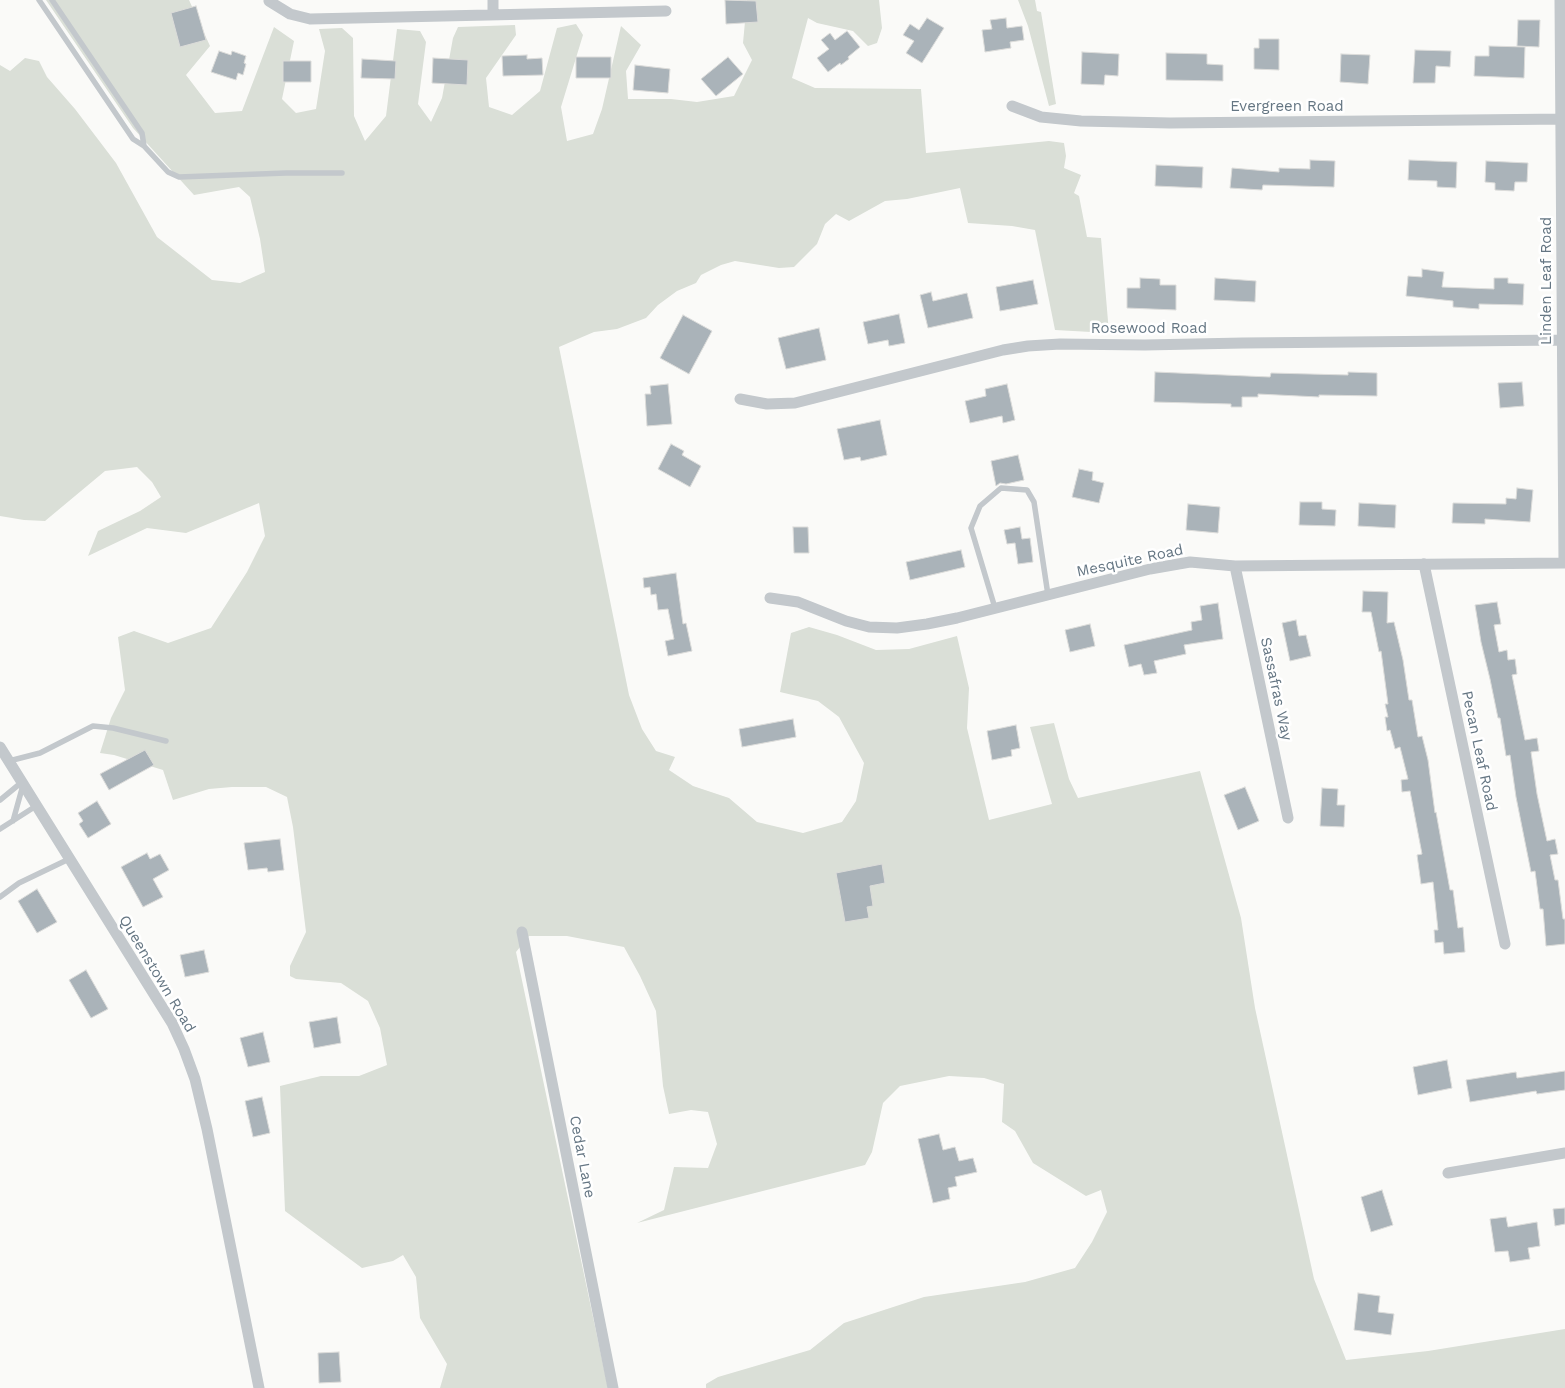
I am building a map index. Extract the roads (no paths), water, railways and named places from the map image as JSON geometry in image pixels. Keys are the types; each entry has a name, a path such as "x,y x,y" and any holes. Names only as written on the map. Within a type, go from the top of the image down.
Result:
{"street":[{"path":"493,0 493,15"},
{"name":"Linden Leaf Road","path":"1560,0 1563,120 1564,562"},
{"path":"269,1 290,14 310,19 666,11"},
{"name":"Evergreen Road","path":"1012,106 1041,117 1081,121 1170,123 1563,120"},
{"name":"Rosewood Road","path":"740,398 767,404 795,403 1003,350 1028,346 1060,344 1145,345 1563,340"},
{"name":"Mesquite Road","path":"770,598 798,602 846,621 869,627 897,628 927,624 1150,569 1190,562 1235,566 1564,562"},
{"name":"Pecan Leaf Road","path":"1424,564 1505,944"},
{"name":"Sassafras Way","path":"1235,566 1288,818"},
{"name":"Queenstown Road","path":"0,747 172,1023 184,1048 195,1080 207,1130 259,1388"},
{"name":"Cedar Lane","path":"522,932 614,1388"},
{"path":"1448,1173 1565,1153"}],"lane":[{"path":"39,0 133,139 144,146 168,172 179,177 342,173"},
{"path":"52,0 142,133 144,146"},
{"path":"995,608 971,528 980,506 1001,488 1026,490 1034,502 1048,595"},
{"path":"9,761 40,753 93,726 113,728 166,741"},
{"path":"0,800 22,784"},
{"path":"13,821 22,784"},
{"path":"0,829 36,806"},
{"path":"0,897 19,883 69,858"}]}
